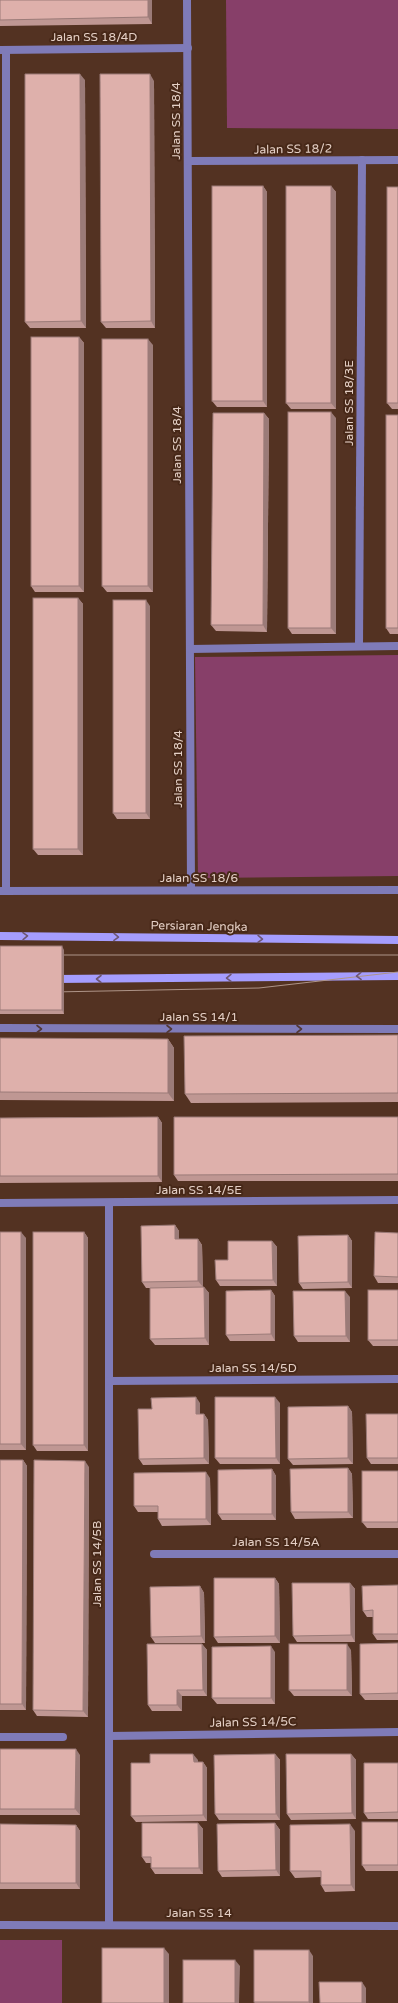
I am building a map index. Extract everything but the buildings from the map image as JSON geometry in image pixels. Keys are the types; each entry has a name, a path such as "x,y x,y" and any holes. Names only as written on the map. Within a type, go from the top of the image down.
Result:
{"main road":[{"name":"Persiaran Jengka","path":"0,936 398,940"},
{"path":"46,979 398,976"}],"street":[{"name":"Jalan SS 18/4","path":"188,0 191,889"},
{"name":"Jalan SS 18/4D","path":"3,50 188,48"},
{"path":"3,50 3,891"},
{"name":"Jalan SS 18/3E","path":"360,646 362,160"},
{"name":"Jalan SS 18/2","path":"188,162 398,160"},
{"path":"190,649 398,646"},
{"name":"Jalan SS 18/6","path":"3,891 191,889 398,890"},
{"name":"Jalan SS 14/1","path":"0,1028 398,1029"},
{"name":"Jalan SS 14/5E","path":"0,1203 398,1200"},
{"name":"Jalan SS 14/5B","path":"108,1203 109,1925"},
{"name":"Jalan SS 14/5D","path":"108,1381 398,1379"},
{"name":"Jalan SS 14/5A","path":"154,1554 398,1554"},
{"name":"Jalan SS 14/5C","path":"109,1736 398,1732"},
{"path":"0,1737 63,1737"},
{"name":"Jalan SS 14","path":"0,1925 398,1926"}],"shaded area":[{"path":"226,0 398,0 398,129 227,128"},
{"path":"398,655 398,876 198,878 195,657"},
{"path":"0,1940 62,1940 62,2003 0,2003"}],"tram line":[{"path":"54,955 398,955"},
{"path":"53,992 259,988 398,972"}]}
